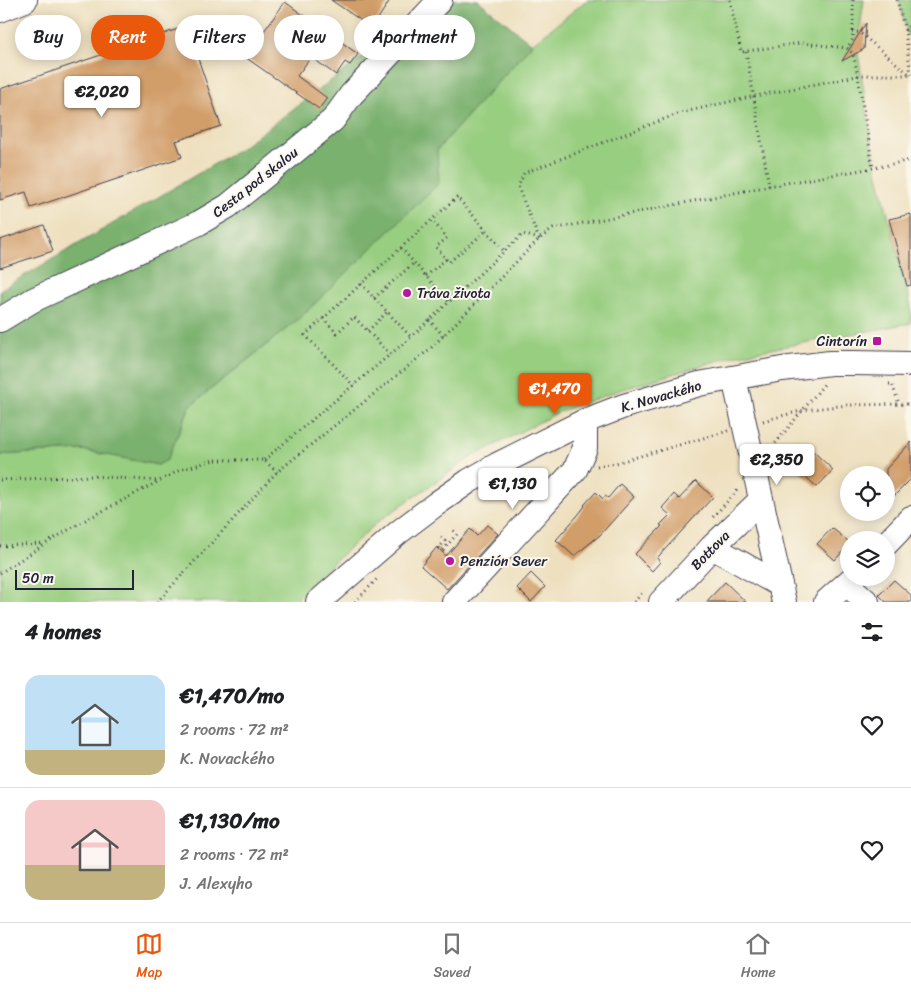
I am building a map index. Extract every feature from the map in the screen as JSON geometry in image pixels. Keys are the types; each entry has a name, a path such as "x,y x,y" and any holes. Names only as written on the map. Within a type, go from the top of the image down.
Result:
{"street":[{"path":"0,10 25,0"},
{"name":"Cesta pod skalou","path":"0,320 33,300 199,224 228,206 333,120 351,95 440,0"},
{"name":"K. Novackého","path":"318,602 399,532 469,481 585,421 634,403 699,384 782,369 854,362 911,364"},
{"path":"734,378 782,594"},
{"path":"454,602 576,470 585,448 585,421"},
{"name":"Bottova","path":"654,595 712,547 761,500"},
{"path":"895,535 911,518"},
{"path":"712,547 782,594"},
{"path":"826,602 844,586"},
{"path":"854,586 867,602"}],"path":[{"path":"730,0 741,52 801,43 847,48 853,54 873,168"},
{"path":"847,48 853,39 853,0"},
{"path":"897,0 905,31 910,75"},
{"path":"905,31 911,24"},
{"path":"852,32 859,32 910,75"},
{"path":"746,52 769,186"},
{"path":"539,239 518,188 524,173 680,113 858,76 910,75"},
{"path":"157,602 277,472 431,348 539,239 552,229 911,160"},
{"path":"354,386 305,335 400,248 458,197 504,251"},
{"path":"432,220 447,238 436,247 449,262 486,231"},
{"path":"0,573 80,523 180,470 214,460 264,460 391,355 523,234 539,239"},
{"path":"400,248 449,302"},
{"path":"426,276 446,259"},
{"path":"374,298 414,263"},
{"path":"360,284 411,337"},
{"path":"368,331 387,312"},
{"path":"323,318 337,333 354,317 391,355"},
{"path":"430,320 444,336"},
{"path":"708,522 749,478 763,458 825,383"},
{"path":"892,384 899,404"},
{"path":"576,470 616,463 804,410 848,405 911,404"},
{"path":"264,460 277,472"},
{"path":"0,480 92,476 160,481"},
{"path":"481,493 488,495 510,485 547,476"},
{"path":"441,537 445,541 440,548 443,552 457,534 452,529"},
{"path":"0,546 45,544"},
{"path":"355,602 381,575"},
{"path":"634,602 654,595"}],"green space":[{"path":"438,0 478,0 532,44 437,150 439,183 301,317 190,406 167,460 158,465 82,450 0,455 0,290 240,149 358,60 475,60 475,15 418,15"},
{"path":"587,0 864,0 859,36 850,48 858,53 875,163 911,307 911,323 733,356 620,390 559,412 470,458 379,521 312,582 295,602 0,602 0,455 82,450 158,465 167,460 190,406 301,317 437,150 532,44"},
{"path":"899,0 911,0 911,32 908,36"}],"building":[{"path":"331,0 390,0 380,15 354,16"},
{"path":"285,2 303,15 276,15"},
{"path":"274,17 274,60 309,60 297,76 327,98 319,109 249,60 264,60 264,31"},
{"path":"866,23 864,49 842,61"},
{"path":"175,30 175,60 199,60 221,126 176,141 182,157 31,208 26,192 0,200 0,89 91,58 91,60 165,60 165,33"},
{"path":"344,44 354,51 354,60 350,65 345,62 336,75 315,60 344,60"},
{"path":"911,214 911,285 907,286 889,219"},
{"path":"44,225 53,251 0,268 0,240"},
{"path":"911,442 911,479 895,495 895,466 889,466"},
{"path":"813,451 833,470 817,487 797,469"},
{"path":"696,481 713,497 657,558 660,562 652,571 635,554 670,515 662,508 674,494 679,499"},
{"path":"620,484 634,497 599,536 574,556 556,540 596,492 603,499 605,496 608,498"},
{"name":"Penzión Sever","path":"487,525 498,534 447,589 421,566 437,547 446,556 470,529 477,536"},
{"path":"832,528 840,535 840,555 835,560 817,544"},
{"path":"531,573 545,587 531,602 517,588"},
{"path":"895,581 911,595 911,602 886,602 879,595 888,586 895,586"},
{"path":"725,582 746,602 706,602"}],"place":[{"name":"Tráva života","path":"407,293"},
{"name":"Cintorín","path":"877,341"},
{"name":"Penzión Sever","path":"450,561"}]}
